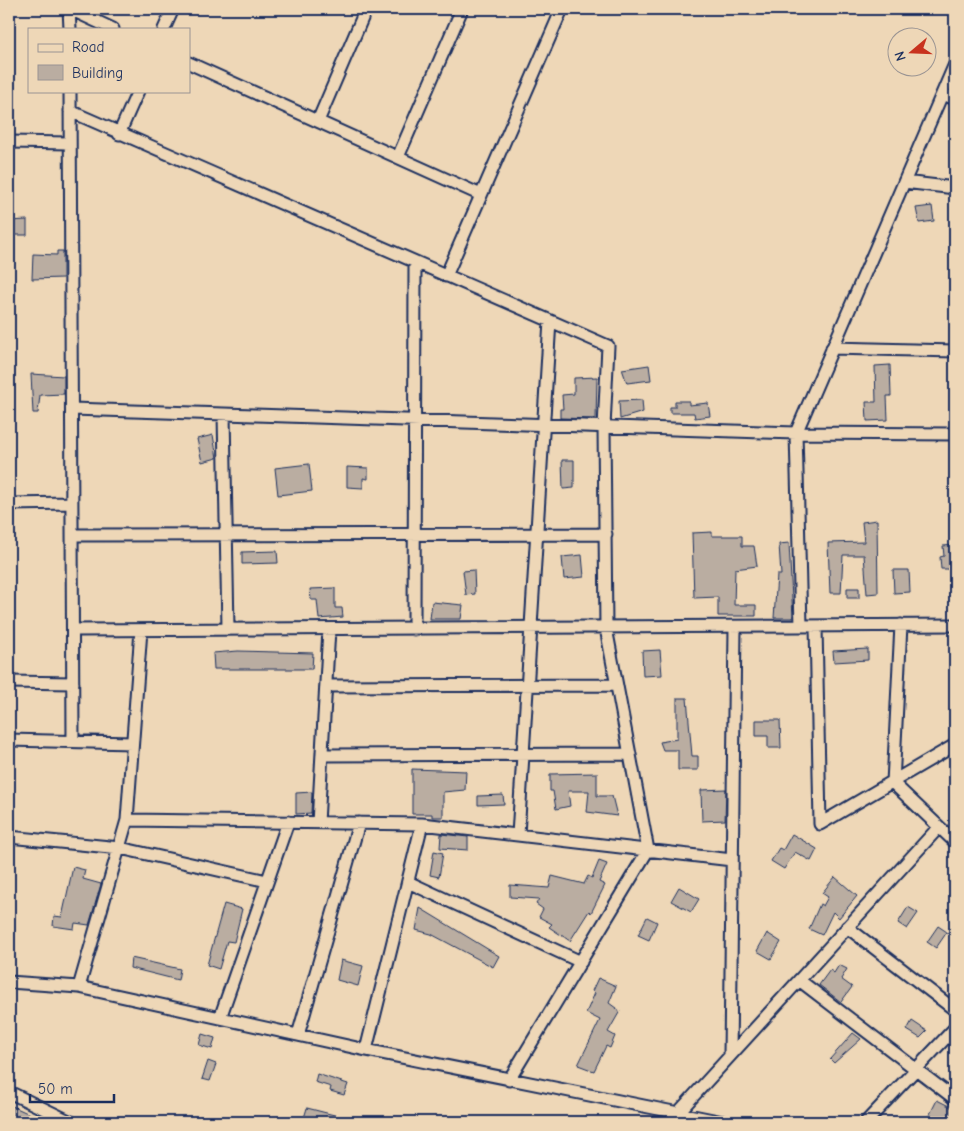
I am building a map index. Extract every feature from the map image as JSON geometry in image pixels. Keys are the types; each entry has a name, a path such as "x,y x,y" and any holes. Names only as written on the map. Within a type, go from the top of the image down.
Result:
{"street":[{"path":"70,28 70,9 111,28"},
{"path":"164,28 173,9"},
{"path":"318,121 366,9"},
{"path":"398,157 462,9"},
{"path":"446,276 562,9"},
{"path":"190,63 481,194"},
{"path":"801,626 796,434 955,64"},
{"path":"70,92 73,742"},
{"path":"119,134 138,92"},
{"path":"942,94 955,99"},
{"path":"70,111 608,346 604,427 606,628 648,850 509,1080"},
{"path":"9,142 70,143"},
{"path":"904,182 955,188"},
{"path":"414,629 415,262"},
{"path":"518,835 550,321"},
{"path":"832,348 955,351"},
{"path":"72,409 796,434 955,434"},
{"path":"224,414 228,630"},
{"path":"9,504 72,503"},
{"path":"72,535 606,534"},
{"path":"901,625 893,783 955,842"},
{"path":"73,630 955,625"},
{"path":"816,626 820,824 955,746"},
{"path":"730,1056 735,627"},
{"path":"318,823 329,629"},
{"path":"79,987 127,820 141,630"},
{"path":"9,682 73,683"},
{"path":"326,686 616,685"},
{"path":"9,740 132,743"},
{"path":"322,755 630,754"},
{"path":"127,820 422,824 732,860"},
{"path":"220,1018 288,822"},
{"path":"298,1035 359,823"},
{"path":"366,1050 422,824"},
{"path":"677,1114 939,827"},
{"path":"9,837 120,848 267,882"},
{"path":"408,882 580,962"},
{"path":"847,927 955,1010"},
{"path":"799,980 955,1099"},
{"path":"9,982 79,987 509,1080 723,1122"},
{"path":"866,1122 955,1028"},
{"path":"9,1092 66,1121"}],"building":[{"path":"932,206 934,221 919,223 916,208"},
{"path":"27,220 27,235 9,235 9,221"},
{"path":"57,251 63,251 63,278 32,279 33,254 57,255"},
{"path":"649,365 651,380 627,383 622,369"},
{"path":"890,365 891,396 887,396 888,420 867,421 866,402 876,402 875,366"},
{"path":"31,374 64,376 64,394 40,395 38,413 33,413"},
{"path":"597,377 596,419 560,418 560,409 563,409 562,395 574,394 574,378"},
{"path":"642,400 643,412 620,419 619,401"},
{"path":"675,401 689,401 689,405 708,403 710,416 695,418 694,413 670,413 670,407 675,407"},
{"path":"213,435 217,458 202,462 197,439"},
{"path":"562,460 574,460 574,488 563,489"},
{"path":"309,464 312,491 278,495 275,468"},
{"path":"347,467 368,468 368,479 363,478 363,488 347,487"},
{"path":"877,520 878,593 867,594 864,555 843,555 841,593 830,593 828,543 864,542 862,522"},
{"path":"712,532 712,536 742,536 742,546 754,546 757,566 735,569 734,605 756,605 756,616 718,616 718,597 694,598 692,533"},
{"path":"789,543 793,618 774,618 777,575 781,575 779,544"},
{"path":"955,545 955,575 947,569 941,569 940,557 944,556 943,546"},
{"path":"277,551 278,563 242,564 242,552"},
{"path":"582,555 584,577 564,579 562,557"},
{"path":"474,570 475,594 466,595 463,571"},
{"path":"893,570 909,570 910,592 894,593"},
{"path":"335,588 335,608 342,608 343,617 319,619 317,600 311,600 310,589"},
{"path":"847,588 859,588 859,598 847,598"},
{"path":"432,602 463,605 461,619 430,619"},
{"path":"868,649 868,660 834,662 833,651"},
{"path":"660,650 662,675 643,676 642,651"},
{"path":"238,651 313,653 312,669 214,669 213,653"},
{"path":"677,698 687,698 692,756 698,756 698,770 678,770 678,750 663,750 660,742 677,739"},
{"path":"756,720 780,720 781,748 768,748 768,736 756,736"},
{"path":"412,769 466,771 465,790 443,792 443,817 432,817 432,814 412,814"},
{"path":"597,773 597,796 612,796 617,816 587,812 589,791 568,791 570,806 556,809 553,791 550,791 550,774"},
{"path":"726,789 725,820 702,821 701,790"},
{"path":"312,792 311,813 296,814 296,793"},
{"path":"503,795 504,804 478,805 478,796"},
{"path":"441,834 468,837 468,850 440,848"},
{"path":"792,834 817,849 811,861 795,852 784,869 771,861 779,848 783,850"},
{"path":"434,851 443,853 439,877 430,875"},
{"path":"599,861 607,864 599,882 605,885 591,913 589,911 570,941 549,927 552,924 539,917 543,909 536,904 539,899 510,897 510,885 549,888 552,876 584,884 588,876 592,878"},
{"path":"73,867 85,870 83,879 101,884 89,925 75,923 74,929 53,926 54,916 62,917"},
{"path":"835,877 857,896 839,918 833,912 822,935 809,929 820,904 823,906 828,897 822,893"},
{"path":"679,887 699,899 691,912 671,901"},
{"path":"224,904 242,909 234,942 227,941 219,969 207,965"},
{"path":"908,907 918,913 907,929 898,923"},
{"path":"420,908 499,956 493,967 431,934 416,930"},
{"path":"647,917 657,922 649,940 638,935"},
{"path":"938,926 947,932 936,948 927,942"},
{"path":"767,933 781,942 771,959 757,951"},
{"path":"131,958 180,969 178,980 130,968"},
{"path":"341,960 363,966 358,986 337,980"},
{"path":"839,965 847,969 841,979 852,987 841,1002 819,985 830,970 834,973"},
{"path":"598,978 616,986 609,1003 620,1011 608,1032 615,1036 610,1048 606,1046 594,1071 578,1065 600,1020 586,1013 595,993 592,991"},
{"path":"912,1021 927,1031 920,1038 907,1030"},
{"path":"853,1033 861,1039 834,1063 830,1059"},
{"path":"202,1034 215,1038 212,1049 199,1045"},
{"path":"208,1061 216,1064 210,1081 202,1079"},
{"path":"317,1074 348,1084 344,1095 330,1091 331,1087 315,1082"},
{"path":"937,1100 955,1109 952,1122 926,1122"},
{"path":"12,1106 34,1116 31,1122 9,1122"},
{"path":"307,1108 350,1119 350,1122 321,1122 304,1118"}]}
